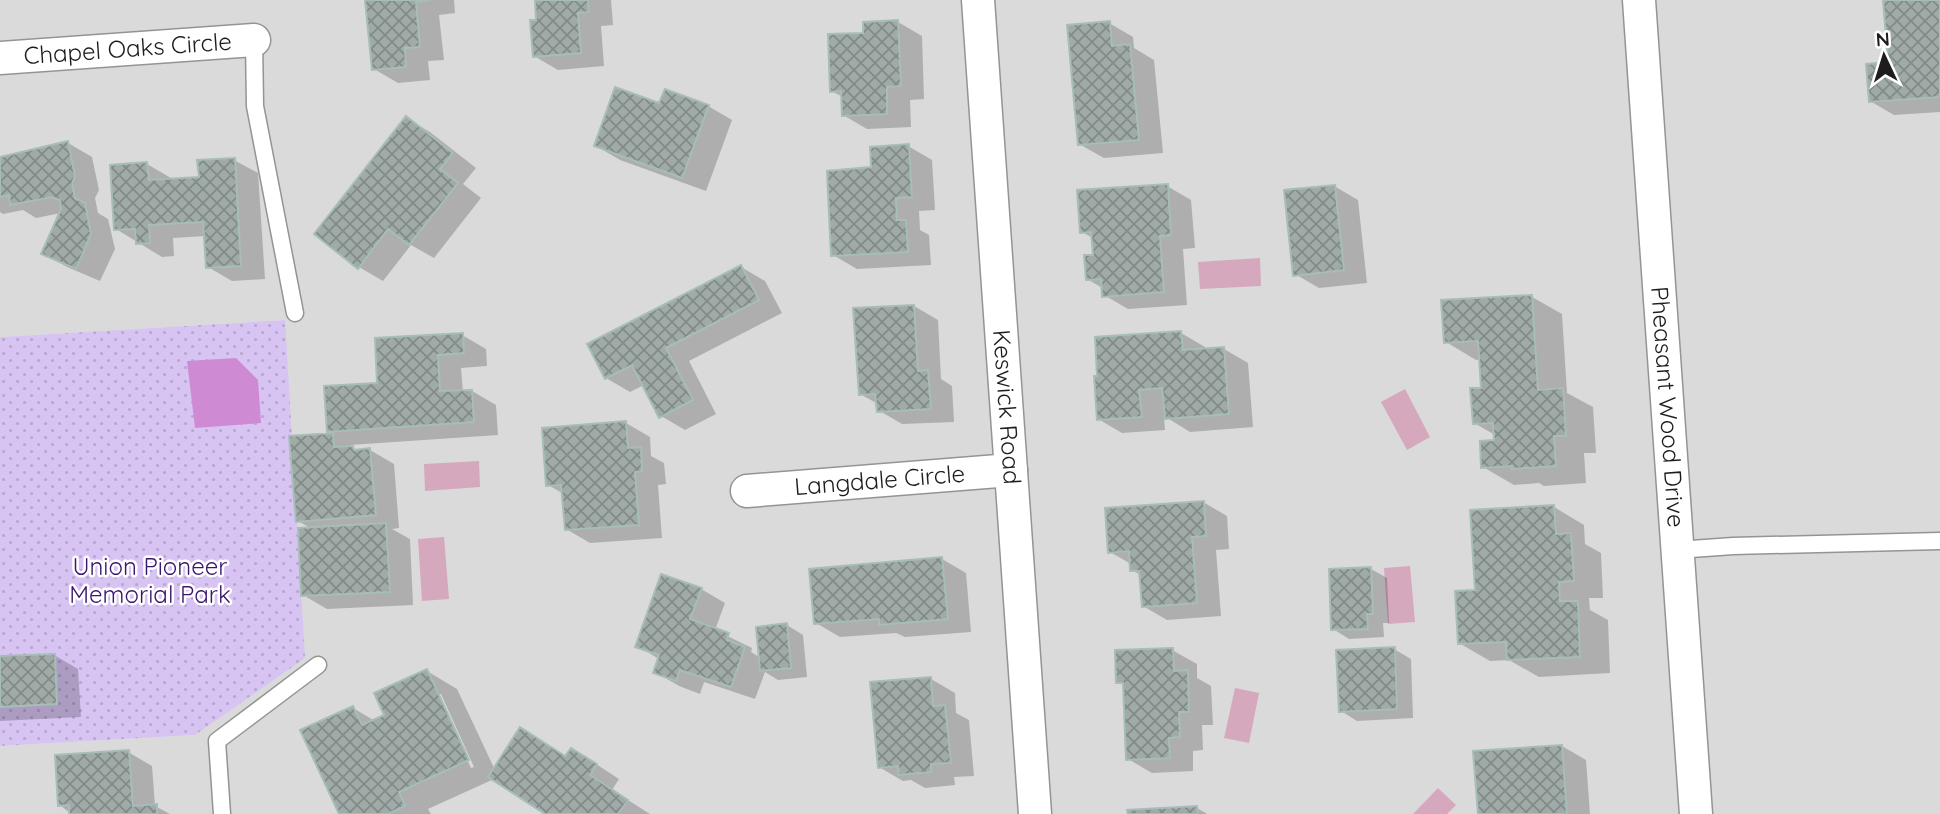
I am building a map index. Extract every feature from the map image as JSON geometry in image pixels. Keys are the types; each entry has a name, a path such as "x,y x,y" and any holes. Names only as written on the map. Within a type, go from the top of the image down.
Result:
{"street":[{"name":"Keswick Road","path":"978,0 1035,814"},
{"name":"Pheasant Wood Drive","path":"1639,0 1696,814"},
{"name":"Chapel Oaks Circle","path":"0,58 254,40"},
{"name":"Langdale Circle","path":"747,491 1011,470"}],"lane":[{"path":"254,40 255,106 295,313"},
{"path":"1677,550 1940,541"},
{"path":"222,814 217,741 318,665"}],"shaded area":[{"path":"0,0 1940,0 1940,814 0,814 0,746 195,735 285,320 0,337"},
{"path":"1260,258 1261,286 1200,289 1198,262"},
{"path":"236,358 258,380 261,423 195,428 187,361"},
{"path":"1405,389 1430,437 1407,450 1381,402"},
{"path":"479,461 480,487 425,491 424,464"},
{"path":"444,537 449,599 422,601 418,539"},
{"path":"1410,566 1415,622 1388,624 1384,568"},
{"path":"1235,688 1259,693 1249,743 1224,738"},
{"path":"1438,788 1456,805 1447,814 1413,814"}],"green space":[{"name":"Union Pioneer Memorial Park","path":"285,320 305,658 195,735 0,746 0,337"}],"building":[{"path":"365,0 431,0 416,2 420,47 405,48 406,67 372,70"},
{"path":"535,0 588,0 589,12 578,13 581,53 533,57 530,20 536,20"},
{"path":"1883,0 1940,0 1940,97 1869,102 1866,64 1888,62"},
{"path":"898,20 901,86 887,87 887,114 842,116 841,91 830,92 828,34 863,33 863,22"},
{"path":"1110,21 1112,46 1130,44 1139,140 1078,145 1067,25"},
{"path":"615,87 659,103 665,89 709,105 682,178 594,146"},
{"path":"406,116 453,153 440,169 458,183 409,245 388,229 358,269 314,234"},
{"path":"68,141 75,176 72,184 75,198 85,203 91,234 76,269 41,254 61,209 60,200 52,197 10,205 9,195 0,197 0,157"},
{"path":"909,144 912,197 896,198 897,220 906,220 908,252 831,256 827,171 871,167 870,147"},
{"path":"235,158 241,266 206,268 203,222 149,225 150,243 136,244 135,229 114,230 110,165 147,162 149,180 199,177 197,160"},
{"path":"1168,184 1171,235 1160,236 1164,292 1102,297 1101,279 1086,280 1084,255 1093,255 1091,232 1080,233 1077,190"},
{"path":"1335,185 1344,270 1293,276 1284,190"},
{"path":"741,265 759,300 666,348 693,400 659,418 632,365 605,379 587,344"},
{"path":"1532,295 1538,390 1563,388 1566,436 1554,436 1556,466 1481,468 1480,441 1494,440 1493,423 1473,424 1470,388 1481,388 1478,341 1444,343 1441,300"},
{"path":"914,305 918,371 928,370 931,409 877,412 875,394 859,395 853,308"},
{"path":"1181,331 1183,350 1224,347 1229,414 1165,419 1162,388 1139,390 1142,417 1097,420 1095,337"},
{"path":"463,333 464,353 438,355 440,391 472,390 474,422 327,432 324,386 377,383 375,338"},
{"path":"626,421 628,448 641,447 642,471 635,472 639,525 565,530 561,485 546,486 542,428"},
{"path":"333,433 334,447 353,446 354,450 370,448 376,515 296,522 289,436"},
{"path":"1204,501 1206,536 1192,537 1197,603 1142,607 1139,571 1130,571 1129,551 1108,553 1105,508"},
{"path":"1554,505 1556,534 1571,533 1574,581 1559,582 1560,601 1578,601 1580,657 1507,660 1506,642 1458,644 1455,591 1475,590 1470,510"},
{"path":"386,523 390,592 301,596 298,528"},
{"path":"942,557 948,619 879,625 879,619 814,624 809,569"},
{"path":"1371,567 1373,614 1367,614 1368,629 1331,630 1329,569"},
{"path":"661,574 702,588 690,619 729,633 727,640 745,647 731,687 680,670 676,681 653,673 659,655 635,647"},
{"path":"787,623 791,668 760,671 756,627"},
{"path":"1395,647 1397,709 1339,712 1336,650"},
{"path":"1173,648 1174,671 1188,670 1189,712 1179,712 1180,737 1169,738 1170,758 1126,760 1123,683 1116,683 1115,650"},
{"path":"55,654 57,704 0,707 0,656"},
{"path":"427,669 469,760 399,792 405,806 388,814 339,814 300,730 353,706 362,725 384,715 374,693"},
{"path":"931,677 933,706 945,705 951,763 931,764 931,772 899,775 898,766 878,768 870,682"},
{"path":"520,727 565,756 571,748 597,764 590,775 628,800 618,814 545,814 488,777"},
{"path":"1562,745 1567,814 1478,814 1473,751"},
{"path":"129,750 133,806 157,804 157,814 69,814 69,805 58,806 55,755"},
{"path":"1197,806 1198,814 1128,814 1127,810"}]}
